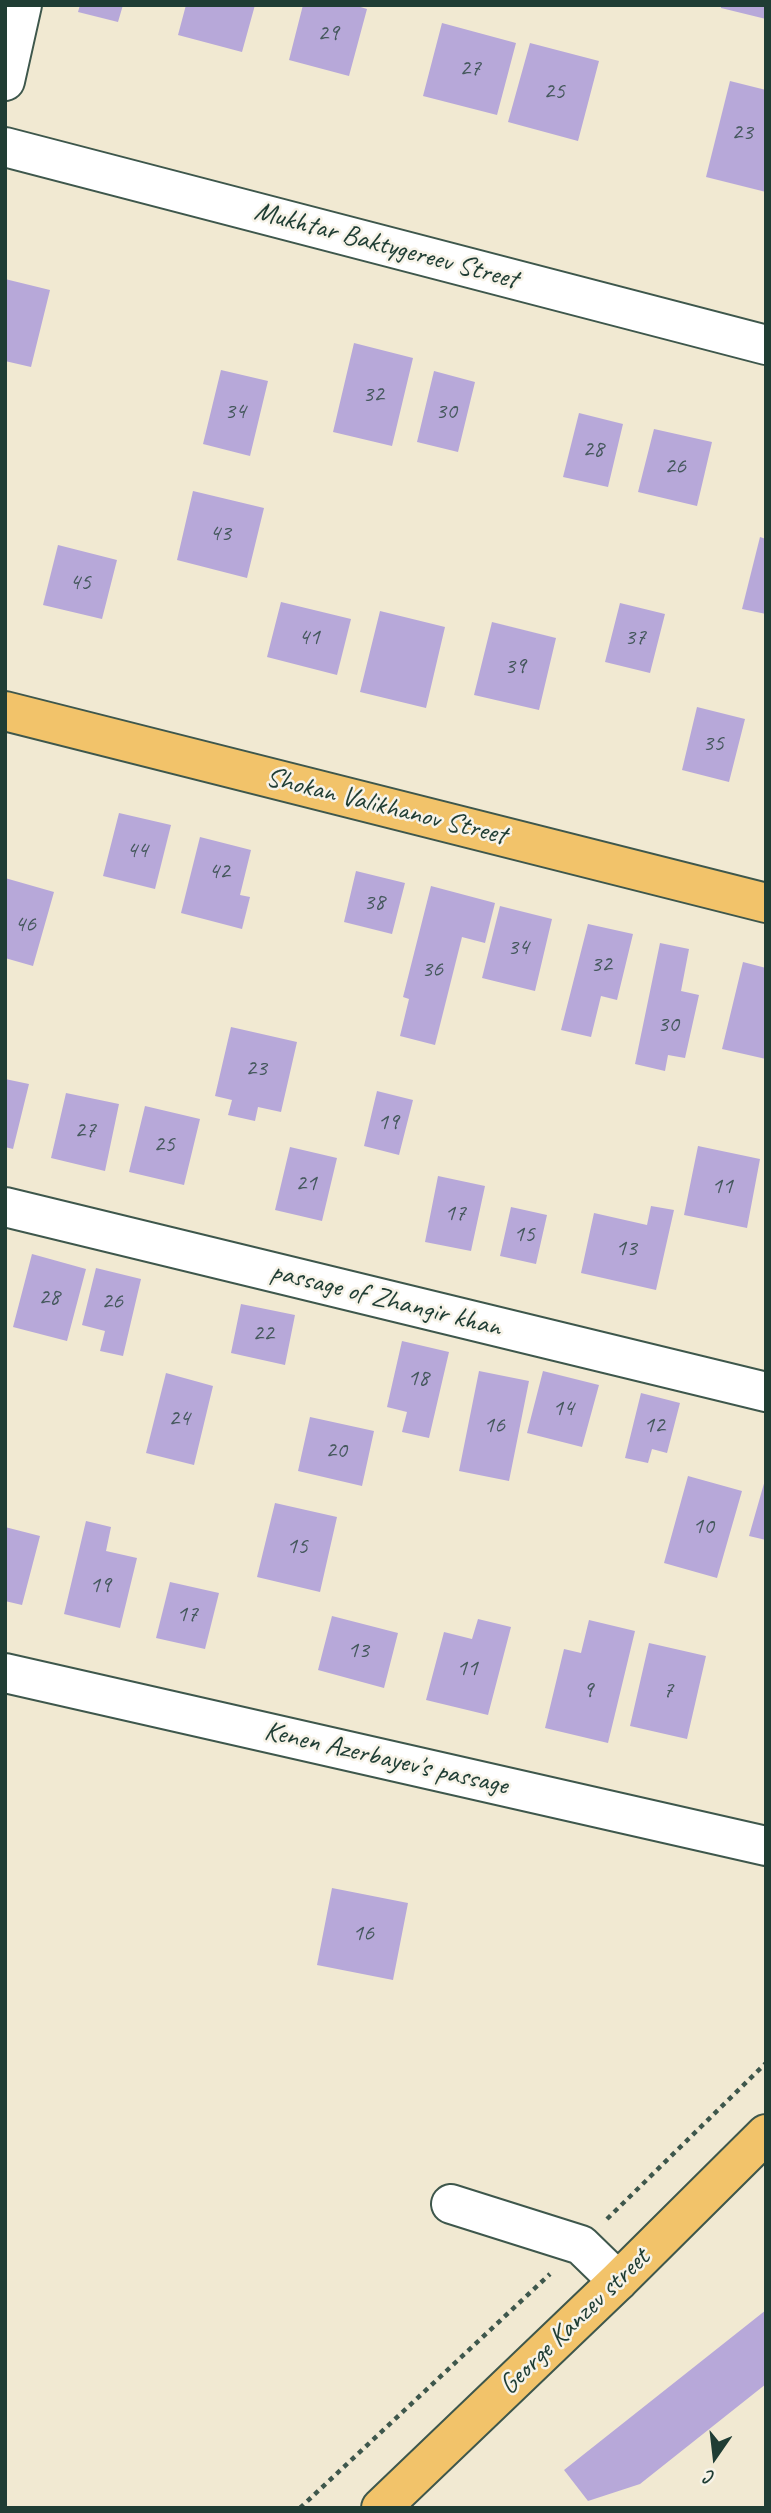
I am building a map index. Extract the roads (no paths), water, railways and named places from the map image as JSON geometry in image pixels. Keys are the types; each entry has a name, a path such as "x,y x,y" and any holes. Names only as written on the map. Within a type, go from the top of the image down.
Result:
{"main road":[{"name":"Shokan Valikhanov Street","path":"5,711 766,903"},
{"name":"George Kanzev street","path":"381,2508 618,2281 766,2134"}],"street":[{"path":"5,81 22,5"},
{"name":"Mukhtar Baktygereev Street","path":"5,147 766,345"},
{"name":"passage of Zhangir khan","path":"5,1207 766,1392"},
{"name":"Kenen Azerbayev's passage","path":"5,1673 766,1846"},
{"path":"451,2204 581,2245 618,2281"}]}
